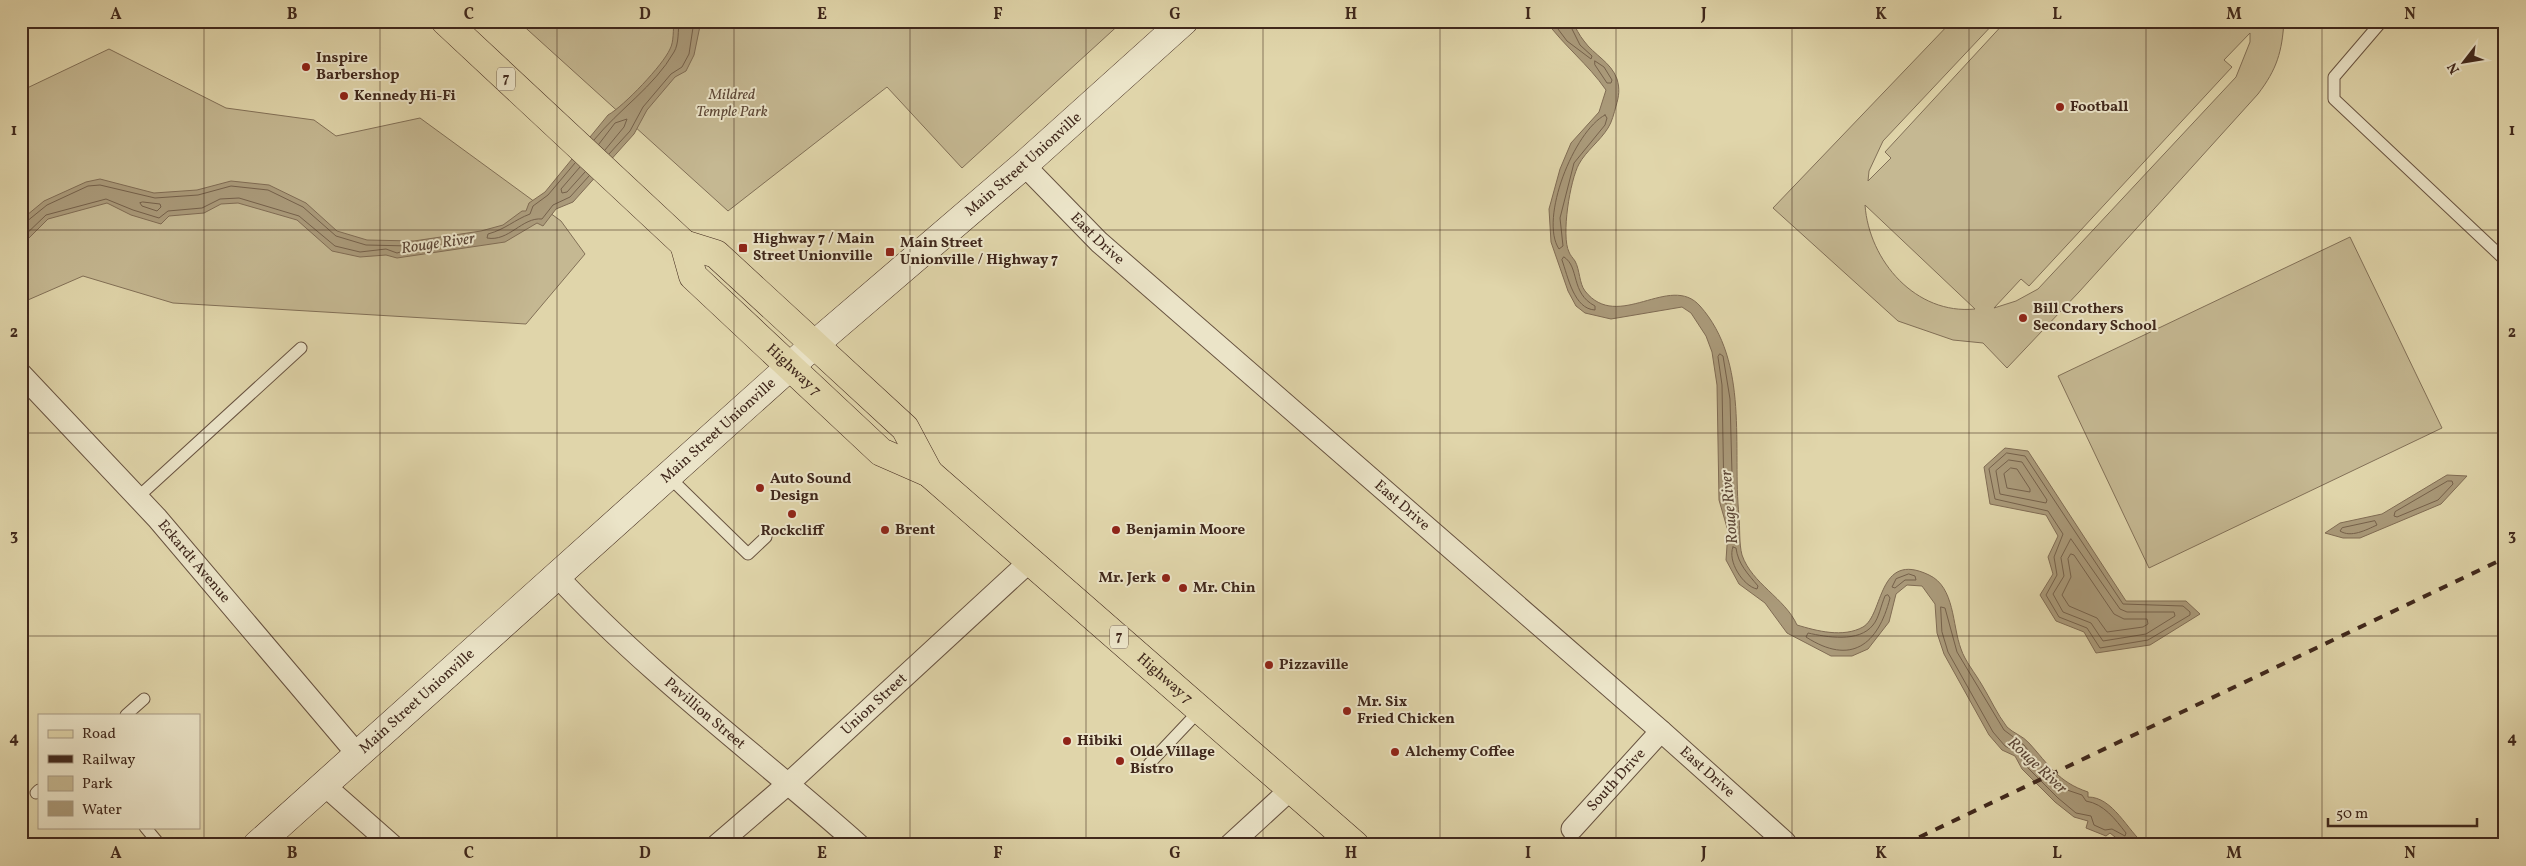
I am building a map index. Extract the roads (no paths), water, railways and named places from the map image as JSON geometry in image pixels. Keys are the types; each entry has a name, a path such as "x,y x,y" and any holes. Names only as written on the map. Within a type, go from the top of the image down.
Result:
{"main road":[{"name":"Highway 7","path":"445,21 684,244 716,254 905,428 929,473"},
{"name":"Main Street Unionville","path":"257,845 790,366 1024,165 1184,21"},
{"name":"Highway 7","path":"684,244 693,276 881,452 929,473 1355,845"}],"street":[{"name":"East Drive","path":"1024,165 1099,242 1127,267 1661,731 1785,842"},
{"name":"Eckardt Avenue","path":"21,374 138,497 358,755"},
{"name":"Union Street","path":"717,845 789,782 1030,561"},
{"name":"Pavillion Street","path":"557,576 593,614 635,652 789,782 859,845"},
{"name":"South Drive","path":"1572,829 1661,731"},
{"path":"324,785 392,845"},
{"path":"1230,845 1291,789"}],"lane":[{"path":"2382,21 2334,77 2334,99 2505,260"},
{"path":"138,497 301,348"},
{"path":"668,476 748,554 766,537"},
{"path":"127,714 144,699"},
{"path":"1149,764 1201,709"},
{"path":"146,828 160,845"}],"water":[{"name":"Rouge River","path":"674,21 698,21 700,26 694,55 686,71 675,77 647,110 634,134 573,202 556,209 543,226 537,223 505,242 397,258 386,255 360,257 332,251 297,220 238,203 221,204 204,213 169,216 161,224 131,215 107,203 48,219 21,246 21,220 44,201 86,182 100,179 154,193 197,190 231,181 269,185 306,203 337,231 367,240 414,241 481,231 503,225 522,211 526,211 529,203 545,192 608,115 652,75 671,46"},
{"name":"Rouge River","path":"1546,21 1572,21 1588,46 1611,68 1619,86 1618,99 1609,126 1582,159 1576,172 1566,221 1569,252 1577,265 1583,288 1598,302 1613,306 1628,305 1674,295 1688,297 1700,306 1716,328 1726,353 1736,407 1740,546 1742,555 1753,574 1792,615 1797,625 1839,633 1863,627 1870,620 1884,587 1891,577 1900,571 1912,570 1929,575 1944,588 1963,654 2007,727 2027,741 2061,778 2088,792 2088,797 2097,798 2105,802 2145,845 2125,845 2110,833 2106,836 2086,828 2088,821 2074,817 2055,802 2022,769 2015,756 2002,750 1989,735 1944,654 1937,633 1935,604 1922,586 1907,585 1896,594 1889,622 1868,649 1852,656 1831,656 1787,633 1765,603 1739,584 1726,560 1728,531 1719,500 1717,385 1712,352 1706,336 1691,313 1682,307 1611,319 1585,313 1576,306 1568,291 1551,242 1549,209 1560,169 1571,143 1599,112 1606,90"},
{"path":"2005,448 2028,451 2126,601 2186,601 2200,614 2150,645 2096,653 2084,632 2056,621 2040,595 2053,574 2048,557 2058,536 2046,515 1990,504 1984,467"},
{"path":"2447,475 2467,476 2441,504 2360,538 2343,538 2325,533 2340,523 2382,514"}],"railway":[{"path":"1903,845 2505,558"}],"place":[{"name":"Inspire Barbershop","path":"306,67"},
{"name":"Kennedy Hi-Fi","path":"344,96"},
{"name":"Football","path":"2060,107"},
{"name":"Highway 7 / Main Street Unionville","path":"743,248"},
{"name":"Main Street Unionville / Highway 7","path":"890,252"},
{"name":"Bill Crothers Secondary School","path":"2023,318"},
{"name":"Auto Sound Design","path":"760,488"},
{"name":"Rockcliff","path":"792,514"},
{"name":"Brent","path":"885,530"},
{"name":"Benjamin Moore","path":"1116,530"},
{"name":"Mr. Jerk","path":"1166,578"},
{"name":"Mr. Chin","path":"1183,588"},
{"name":"Pizzaville","path":"1269,665"},
{"name":"Mr. Six Fried Chicken","path":"1347,711"},
{"name":"Hibiki","path":"1067,741"},
{"name":"Alchemy Coffee","path":"1395,752"},
{"name":"Olde Village Bistro","path":"1120,761"}],"park label":[{"name":"Mildred Temple Park","path":"732,104"}]}
